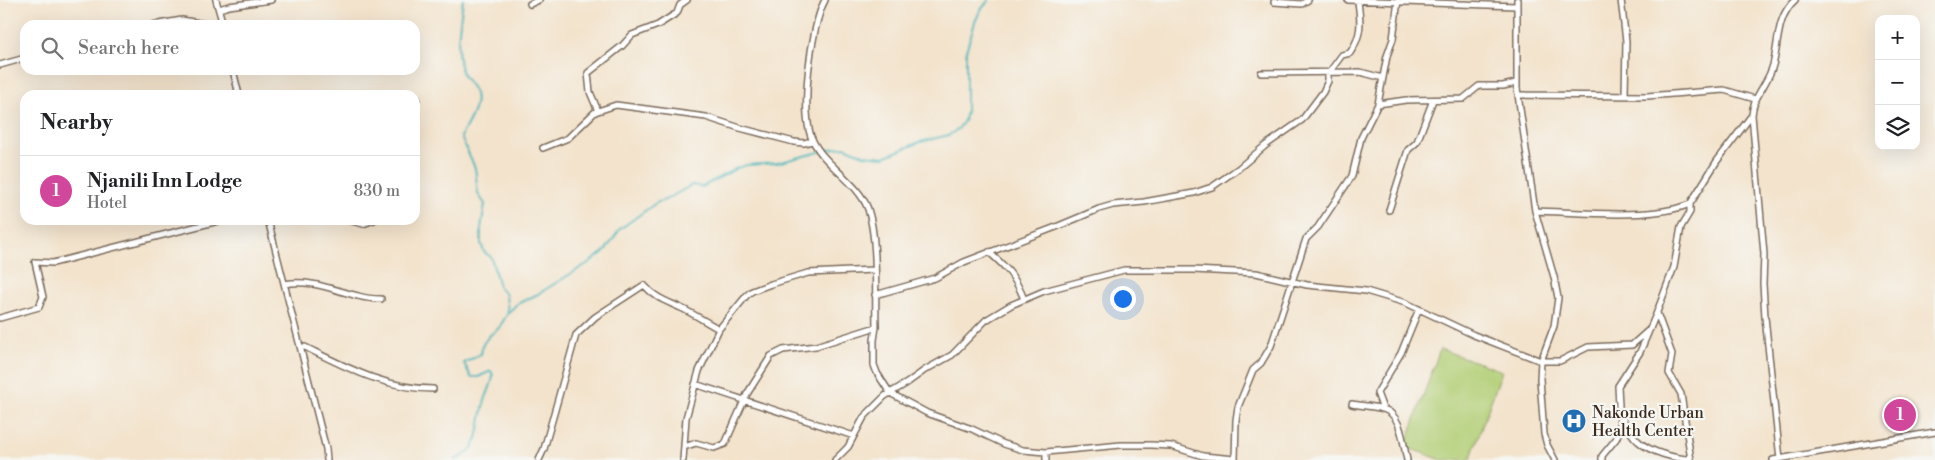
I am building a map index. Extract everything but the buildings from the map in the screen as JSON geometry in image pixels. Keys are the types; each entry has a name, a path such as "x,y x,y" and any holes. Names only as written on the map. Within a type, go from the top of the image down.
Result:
{"street":[{"path":"216,0 222,20"},
{"path":"219,10 229,6 271,0"},
{"path":"530,4 539,0"},
{"path":"598,111 590,92 588,73 622,46 632,35 658,25 677,13 680,5 687,0"},
{"path":"825,0 817,19 810,50 808,120 812,141 864,202 868,210 873,237 876,327 874,365 890,393 927,413 1023,450 1046,452 1121,445 1151,445 1171,446 1203,456 1235,460 1238,407 1253,370 1261,363 1271,346 1306,240 1318,227 1344,191 1352,176 1361,138 1378,104 1393,39 1397,1"},
{"path":"1274,2 1302,4 1308,0"},
{"path":"1348,0 1358,2 1397,1 1516,6"},
{"path":"1517,0 1516,83 1536,211 1558,298 1554,326 1541,361 1540,379 1544,434 1547,445 1555,460"},
{"path":"1622,0 1626,41 1625,95"},
{"path":"1780,459 1765,310 1763,284 1764,254 1752,116 1755,99 1772,69 1778,30 1786,11 1794,0"},
{"path":"875,295 935,278 964,262 1106,207 1194,194 1212,187 1302,120 1323,92 1328,81 1328,74 1342,56 1350,53 1359,36 1358,2"},
{"path":"0,65 20,59"},
{"path":"1261,73 1328,74 1360,72 1383,78"},
{"path":"234,75 238,90"},
{"path":"1378,104 1406,100 1463,99 1478,86 1503,86 1516,83"},
{"path":"1518,95 1648,96 1724,90 1755,99"},
{"path":"1389,210 1408,150 1417,142 1433,100"},
{"path":"543,148 568,138 586,118 598,111 616,106 706,117 794,142 804,143 812,141"},
{"path":"1602,460 1602,456 1616,439 1619,432 1617,389 1619,382 1638,356 1657,312 1674,268 1681,227 1690,212 1690,204 1717,161 1752,116"},
{"path":"1536,211 1641,212 1676,209 1690,204"},
{"path":"0,318 39,307 43,297 35,262 53,263 202,225"},
{"path":"269,225 301,347 327,460"},
{"path":"989,252 1009,270 1016,280 1024,299"},
{"path":"683,460 686,418 699,371 719,329 752,291 808,273 874,270"},
{"path":"835,460 848,447 864,417 890,393 952,355 986,320 1024,299 1094,277 1124,270 1193,270 1256,273 1293,282 1366,291 1390,297 1474,335 1541,361 1560,361 1588,347 1632,345 1650,329"},
{"path":"285,284 296,282 310,283 360,297 381,299"},
{"path":"539,460 544,449 576,335 594,316 644,285 651,293 663,301 683,309 719,329"},
{"path":"1383,409 1377,393 1401,353 1419,309"},
{"path":"1619,411 1630,431 1642,444 1674,458 1691,460 1682,396 1669,372 1672,354 1657,312"},
{"path":"684,447 696,443 714,448 725,444 744,400 766,362 776,352 816,346 876,327"},
{"path":"301,347 361,375 395,385 432,389"},
{"path":"695,384 854,436"},
{"path":"1352,404 1383,409 1392,414 1397,422 1407,460"},
{"path":"1773,460 1935,432"},
{"path":"1046,452 1046,460"}],"green space":[{"path":"1440,349 1502,371 1470,460 1442,460 1405,447"}],"waterway":[{"path":"463,0 459,35 459,61 462,73 474,91 476,100 474,111 461,137 475,168 478,194 485,204 481,228 481,243 484,252 491,257 499,287 506,295 508,313"},
{"path":"455,460 464,455 474,445 493,375 491,371 478,377 471,377 464,363 481,354 483,344 499,328 508,313 517,304 538,294 590,262 605,251 620,229 656,203 692,185 702,187 737,168 747,165 777,163 835,148 845,147 864,155 884,157 920,142 949,135 958,129 964,121 966,111 966,51 975,22 980,11 989,0"}],"place":[{"name":"Njanili Inn Lodge","path":"1900,415"},
{"name":"Nakonde Urban Health Center","path":"1574,421"}]}
